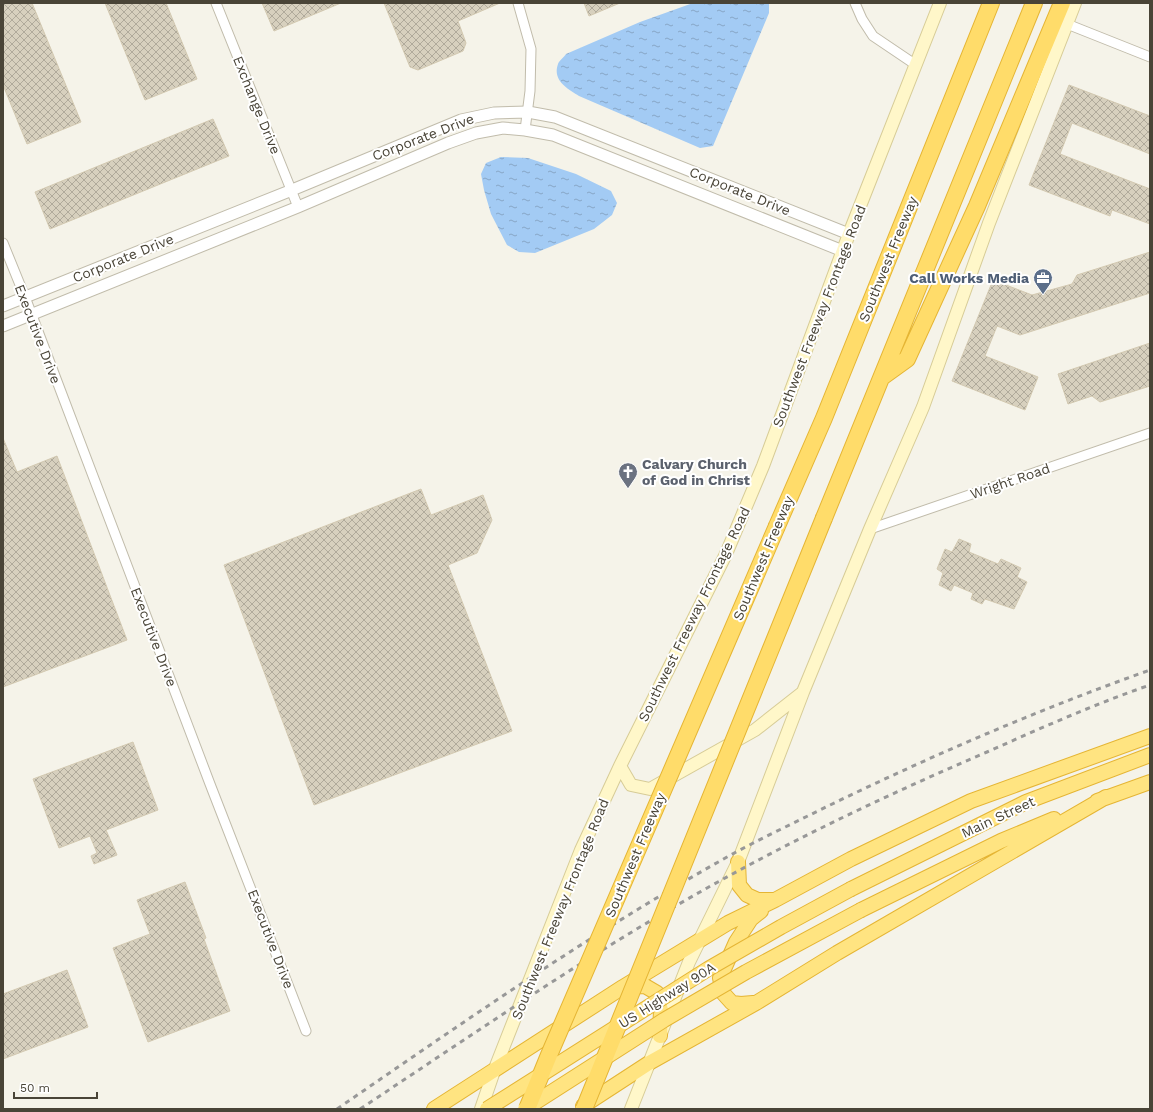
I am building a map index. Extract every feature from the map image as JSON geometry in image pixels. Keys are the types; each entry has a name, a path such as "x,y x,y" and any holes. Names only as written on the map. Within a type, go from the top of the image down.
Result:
{"highway":[{"path":"948,112 980,3"},
{"name":"Southwest Freeway","path":"526,1109 824,418 991,3"},
{"path":"584,1109 1034,3"},
{"path":"882,376 907,359 977,206 1062,3"},
{"path":"434,1109 623,987 728,923 775,900 851,859 971,801 1150,736"},
{"name":"Main Street","path":"851,889 1026,802 1150,755"},
{"name":"Main Street","path":"861,910 1001,841 1106,798 1150,782"},
{"path":"578,1109 649,1063 756,1003 837,953 1106,798"},
{"path":"738,862 739,885 748,895 758,900 775,900"},
{"name":"US Highway 90A","path":"484,1108 708,969 851,889"},
{"path":"756,1003 741,1004 732,1002 723,993 720,978 736,942 751,919 775,900"},
{"name":"US Highway 90A","path":"526,1109 664,1020 746,972 861,910"},
{"path":"623,987 645,986 657,993 661,1010 660,1036"}],"main road":[{"name":"Southwest Freeway Frontage Road","path":"484,1108 494,1071 581,850 620,766 726,554 763,466 849,234 940,3"},
{"path":"631,1109 689,962 738,862 803,692 870,529 923,407 990,223 1075,3"},
{"path":"620,766 631,785 650,789 755,730 803,692"}],"street":[{"name":"Exchange Drive","path":"216,3 298,207"},
{"path":"518,3 531,49 530,92 525,130"},
{"path":"855,3 862,19 873,36 916,66"},
{"path":"1067,24 1150,56"},
{"name":"Corporate Drive","path":"3,306 292,190 461,120 494,113 528,112 555,117 849,234"},
{"name":"Corporate Drive","path":"3,326 298,207 448,142 476,132 503,128 553,135 843,251"},
{"name":"Executive Drive","path":"3,243 25,297 210,784 306,1030"},
{"name":"Wright Road","path":"870,529 1150,433"}],"water":[{"path":"693,3 769,3 769,13 713,146 700,148 579,96 562,84 559,80 557,75 558,64 566,54 640,22"},
{"path":"501,157 528,158 576,174 611,191 617,203 612,215 594,229 535,253 519,252 507,245 491,214 484,190 481,174 486,163"}],"building":[{"path":"3,3 32,3 81,122 27,144 3,85"},
{"path":"105,3 166,3 197,79 145,100"},
{"path":"262,3 341,3 274,31"},
{"path":"384,3 500,3 458,21 466,43 463,51 418,70 410,67"},
{"path":"584,3 620,3 589,16"},
{"path":"1069,85 1150,116 1150,154 1072,123 1060,154 1150,189 1150,224 1112,210 1110,216 1029,185"},
{"path":"213,119 229,156 50,229 35,192"},
{"path":"1150,252 1150,293 1020,335 997,326 985,356 1038,377 1025,410 952,381 993,280 1032,295 1072,284 1077,275"},
{"path":"1150,343 1150,386 1100,402 1092,396 1068,404 1058,374"},
{"path":"3,438 17,472 57,456 127,640 3,687"},
{"path":"421,489 431,515 483,495 492,520 477,553 448,565 512,731 314,805 224,565"},
{"path":"959,539 971,544 969,552 998,564 1001,559 1021,568 1017,577 1027,582 1014,609 985,599 982,604 971,599 973,593 954,585 951,591 939,585 943,573 937,569 945,549 952,552"},
{"path":"133,742 158,810 106,830 117,855 94,864 91,856 97,853 90,836 59,848 33,779"},
{"path":"185,882 206,938 204,939 230,1011 148,1042 113,948 150,934 137,900"},
{"path":"67,970 88,1027 3,1059 3,994"}],"railway":[{"path":"337,1109 573,950 670,890 733,854 828,806 947,751 1027,717 1150,670"},
{"path":"360,1109 518,1004 598,953 679,904 755,862 831,823 948,769 1068,717 1150,685"}],"place":[{"name":"Call Works Media","path":"1043,295"},
{"name":"Calvary Church of God in Christ","path":"628,489"}]}
